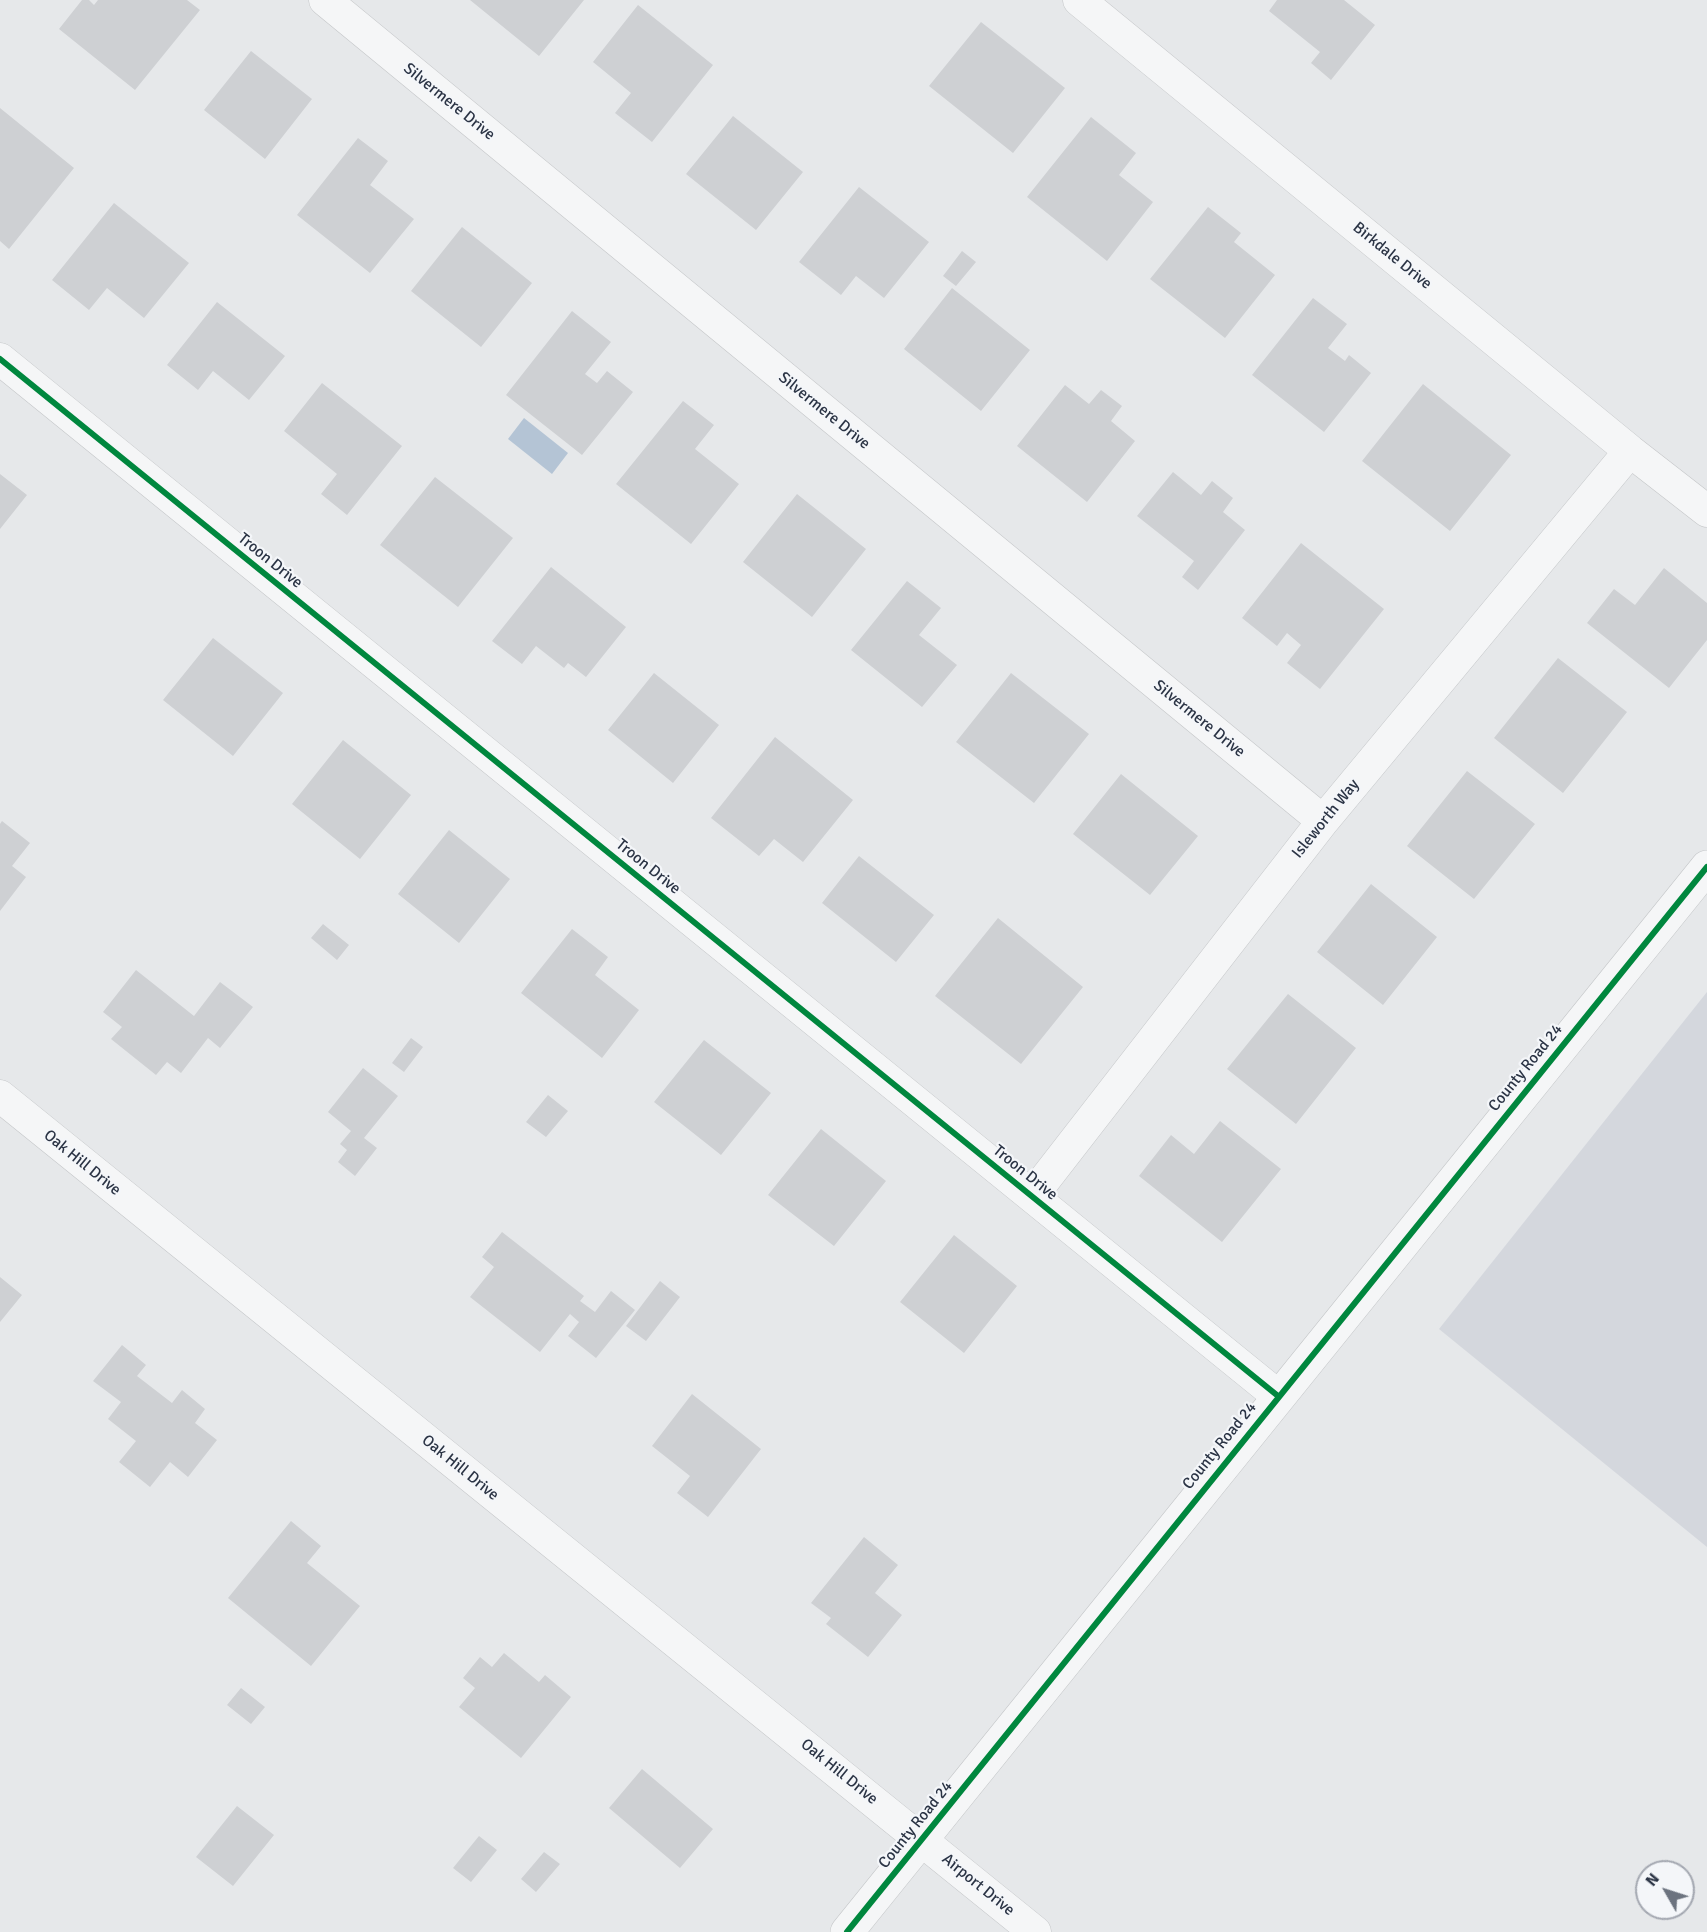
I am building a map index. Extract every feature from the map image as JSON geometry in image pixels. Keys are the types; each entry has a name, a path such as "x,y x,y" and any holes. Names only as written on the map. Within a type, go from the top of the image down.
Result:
{"street":[{"name":"Silvermere Drive","path":"325,0 1323,821"},
{"name":"Birkdale Drive","path":"1079,0 1707,512"},
{"name":"Troon Drive","path":"0,359 1278,1396"},
{"name":"Isleworth Way","path":"1032,1196 1323,821 1630,451"},
{"name":"County Road 24","path":"847,1932 1707,867"},
{"name":"Oak Hill Drive","path":"0,1096 922,1839"},
{"name":"Airport Drive","path":"922,1839 1035,1932"}],"shaded area":[{"path":"1707,992 1707,1547 1439,1329"}],"water":[{"path":"524,418 568,453 552,474 508,439"}],"building":[{"path":"82,0 89,0 94,5 98,0 187,0 200,10 135,90 59,29"},
{"path":"470,0 584,0 539,56"},
{"path":"1277,0 1344,0 1375,25 1331,80 1311,63 1320,52 1269,11"},
{"path":"638,5 713,65 652,142 615,113 631,93 593,62"},
{"path":"981,22 1065,88 1013,153 929,86"},
{"path":"251,51 312,99 265,159 204,110"},
{"path":"0,108 74,168 9,249 0,241"},
{"path":"733,116 803,172 756,230 686,174"},
{"path":"1091,117 1136,153 1119,175 1153,202 1107,261 1027,197"},
{"path":"358,138 388,161 370,185 414,219 370,273 297,215"},
{"path":"859,187 929,242 884,298 856,276 841,295 799,262"},
{"path":"114,203 189,263 144,318 107,288 89,310 52,280"},
{"path":"1208,207 1241,233 1234,242 1275,275 1225,338 1150,279"},
{"path":"462,227 532,283 481,347 411,291"},
{"path":"962,251 976,262 956,286 943,276"},
{"path":"952,288 1030,350 981,411 904,349"},
{"path":"1313,298 1347,324 1328,348 1345,361 1349,355 1371,373 1324,432 1252,375"},
{"path":"217,302 285,356 249,400 213,371 198,390 167,365"},
{"path":"572,311 611,342 585,374 597,383 607,371 633,392 582,455 506,395"},
{"path":"322,383 402,446 347,515 321,494 337,474 284,431"},
{"path":"1423,384 1511,455 1450,531 1362,461"},
{"path":"1065,385 1089,404 1101,390 1122,406 1111,421 1135,441 1087,502 1017,446"},
{"path":"683,401 714,425 695,449 739,484 691,544 616,484"},
{"path":"1173,472 1201,495 1212,481 1233,498 1223,512 1245,530 1198,590 1182,577 1194,561 1137,516"},
{"path":"0,474 27,495 0,529"},
{"path":"435,477 513,538 458,607 380,545"},
{"path":"797,494 866,549 812,617 743,562"},
{"path":"1301,543 1384,609 1320,689 1287,663 1301,645 1287,633 1277,646 1242,618"},
{"path":"551,567 626,627 586,677 568,663 564,668 536,646 522,664 492,641"},
{"path":"1664,568 1707,603 1707,640 1669,688 1587,623 1614,589 1635,605"},
{"path":"907,581 941,608 919,635 957,665 922,707 851,650"},
{"path":"213,638 283,693 233,756 163,700"},
{"path":"1558,658 1627,712 1563,793 1494,738"},
{"path":"654,673 719,725 673,783 608,730"},
{"path":"1011,673 1089,734 1034,803 956,742"},
{"path":"775,737 853,800 803,862 774,839 759,856 711,818"},
{"path":"343,740 411,795 360,859 292,804"},
{"path":"1467,771 1535,824 1474,899 1407,846"},
{"path":"1121,774 1198,836 1150,895 1073,834"},
{"path":"2,821 30,843 12,866 26,877 0,911 0,824"},
{"path":"449,830 510,879 459,943 398,894"},
{"path":"859,856 934,915 896,962 822,903"},
{"path":"1371,884 1437,937 1383,1005 1317,952"},
{"path":"998,918 1083,987 1021,1064 935,996"},
{"path":"323,924 349,945 337,960 311,938"},
{"path":"572,929 608,957 595,975 639,1010 602,1058 521,993"},
{"path":"136,970 194,1016 220,982 253,1007 220,1048 208,1038 181,1073 167,1062 156,1075 111,1039 122,1027 103,1012"},
{"path":"1288,994 1356,1048 1296,1124 1227,1069"},
{"path":"411,1038 423,1047 404,1072 392,1063"},
{"path":"704,1040 771,1093 721,1155 654,1102"},
{"path":"363,1068 398,1096 364,1138 377,1148 355,1176 338,1162 347,1150 340,1144 351,1131 328,1112"},
{"path":"548,1095 568,1111 546,1137 526,1122"},
{"path":"1220,1121 1281,1169 1222,1242 1139,1176 1171,1135 1194,1154"},
{"path":"821,1129 886,1181 834,1246 768,1195"},
{"path":"502,1232 584,1296 580,1301 595,1312 611,1291 635,1310 596,1358 568,1336 579,1322 570,1314 540,1352 470,1297 494,1267 482,1257"},
{"path":"954,1235 1017,1286 964,1353 900,1302"},
{"path":"0,1277 22,1295 0,1322"},
{"path":"660,1281 680,1297 646,1341 626,1326"},
{"path":"122,1345 146,1365 137,1376 172,1403 182,1390 205,1409 195,1423 217,1440 188,1477 170,1462 150,1487 119,1462 136,1441 108,1419 121,1402 93,1381"},
{"path":"692,1394 761,1449 708,1517 677,1493 690,1476 652,1446"},
{"path":"291,1521 321,1546 307,1563 360,1606 311,1666 228,1598"},
{"path":"864,1537 898,1565 875,1593 902,1615 868,1657 826,1624 831,1618 811,1603"},
{"path":"504,1653 539,1682 545,1675 571,1697 521,1758 459,1707 475,1688 463,1678 480,1657 492,1667"},
{"path":"241,1688 265,1707 251,1724 227,1705"},
{"path":"642,1769 713,1829 680,1868 609,1808"},
{"path":"237,1806 274,1835 233,1886 196,1857"},
{"path":"479,1836 497,1850 471,1882 453,1868"},
{"path":"544,1852 560,1864 536,1892 521,1879"}],"cycle path":[{"path":"0,359 1278,1396"},
{"path":"847,1932 1707,867"}]}
